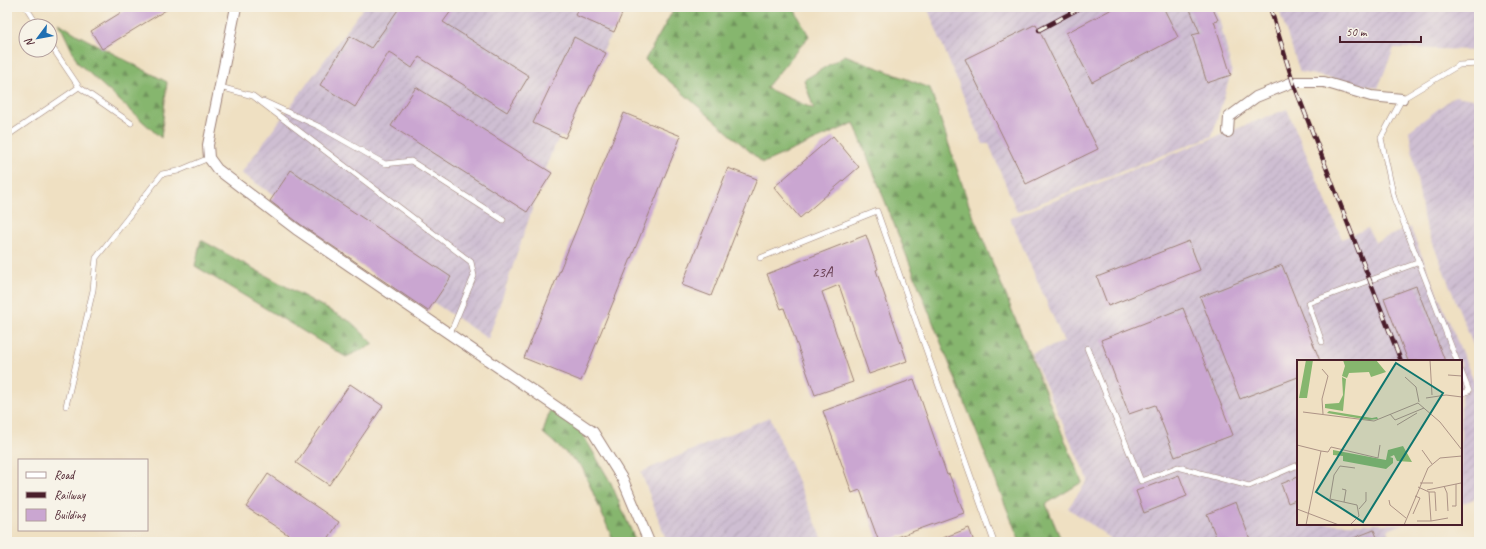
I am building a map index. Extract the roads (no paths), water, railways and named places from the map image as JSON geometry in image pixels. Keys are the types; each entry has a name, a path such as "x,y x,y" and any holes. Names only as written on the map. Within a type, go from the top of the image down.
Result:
{"street":[{"path":"236,7 208,145 209,158 218,169 296,229 593,432 623,480 649,542"},
{"path":"1228,132 1229,117 1256,97 1293,82 1324,82 1371,96 1402,99"}],"lane":[{"path":"26,7 33,18"},
{"path":"58,56 79,87 131,123"},
{"path":"1457,360 1394,198 1381,138 1402,99 1459,65 1479,64"},
{"path":"7,136 79,87"},
{"path":"220,88 253,96 320,127 385,164 411,161 503,220"},
{"path":"253,96 471,262 474,276 450,334"},
{"path":"66,406 93,290 96,258 162,174 178,171 209,158"},
{"path":"760,258 877,211 994,542"},
{"path":"1322,342 1308,303 1418,263"},
{"path":"1087,348 1141,481 1178,467 1249,486 1297,465"},
{"path":"1462,374 1469,391 1462,394"}],"railway":[{"path":"1039,30 1082,7"},
{"path":"1270,7 1293,82 1401,360"}]}
